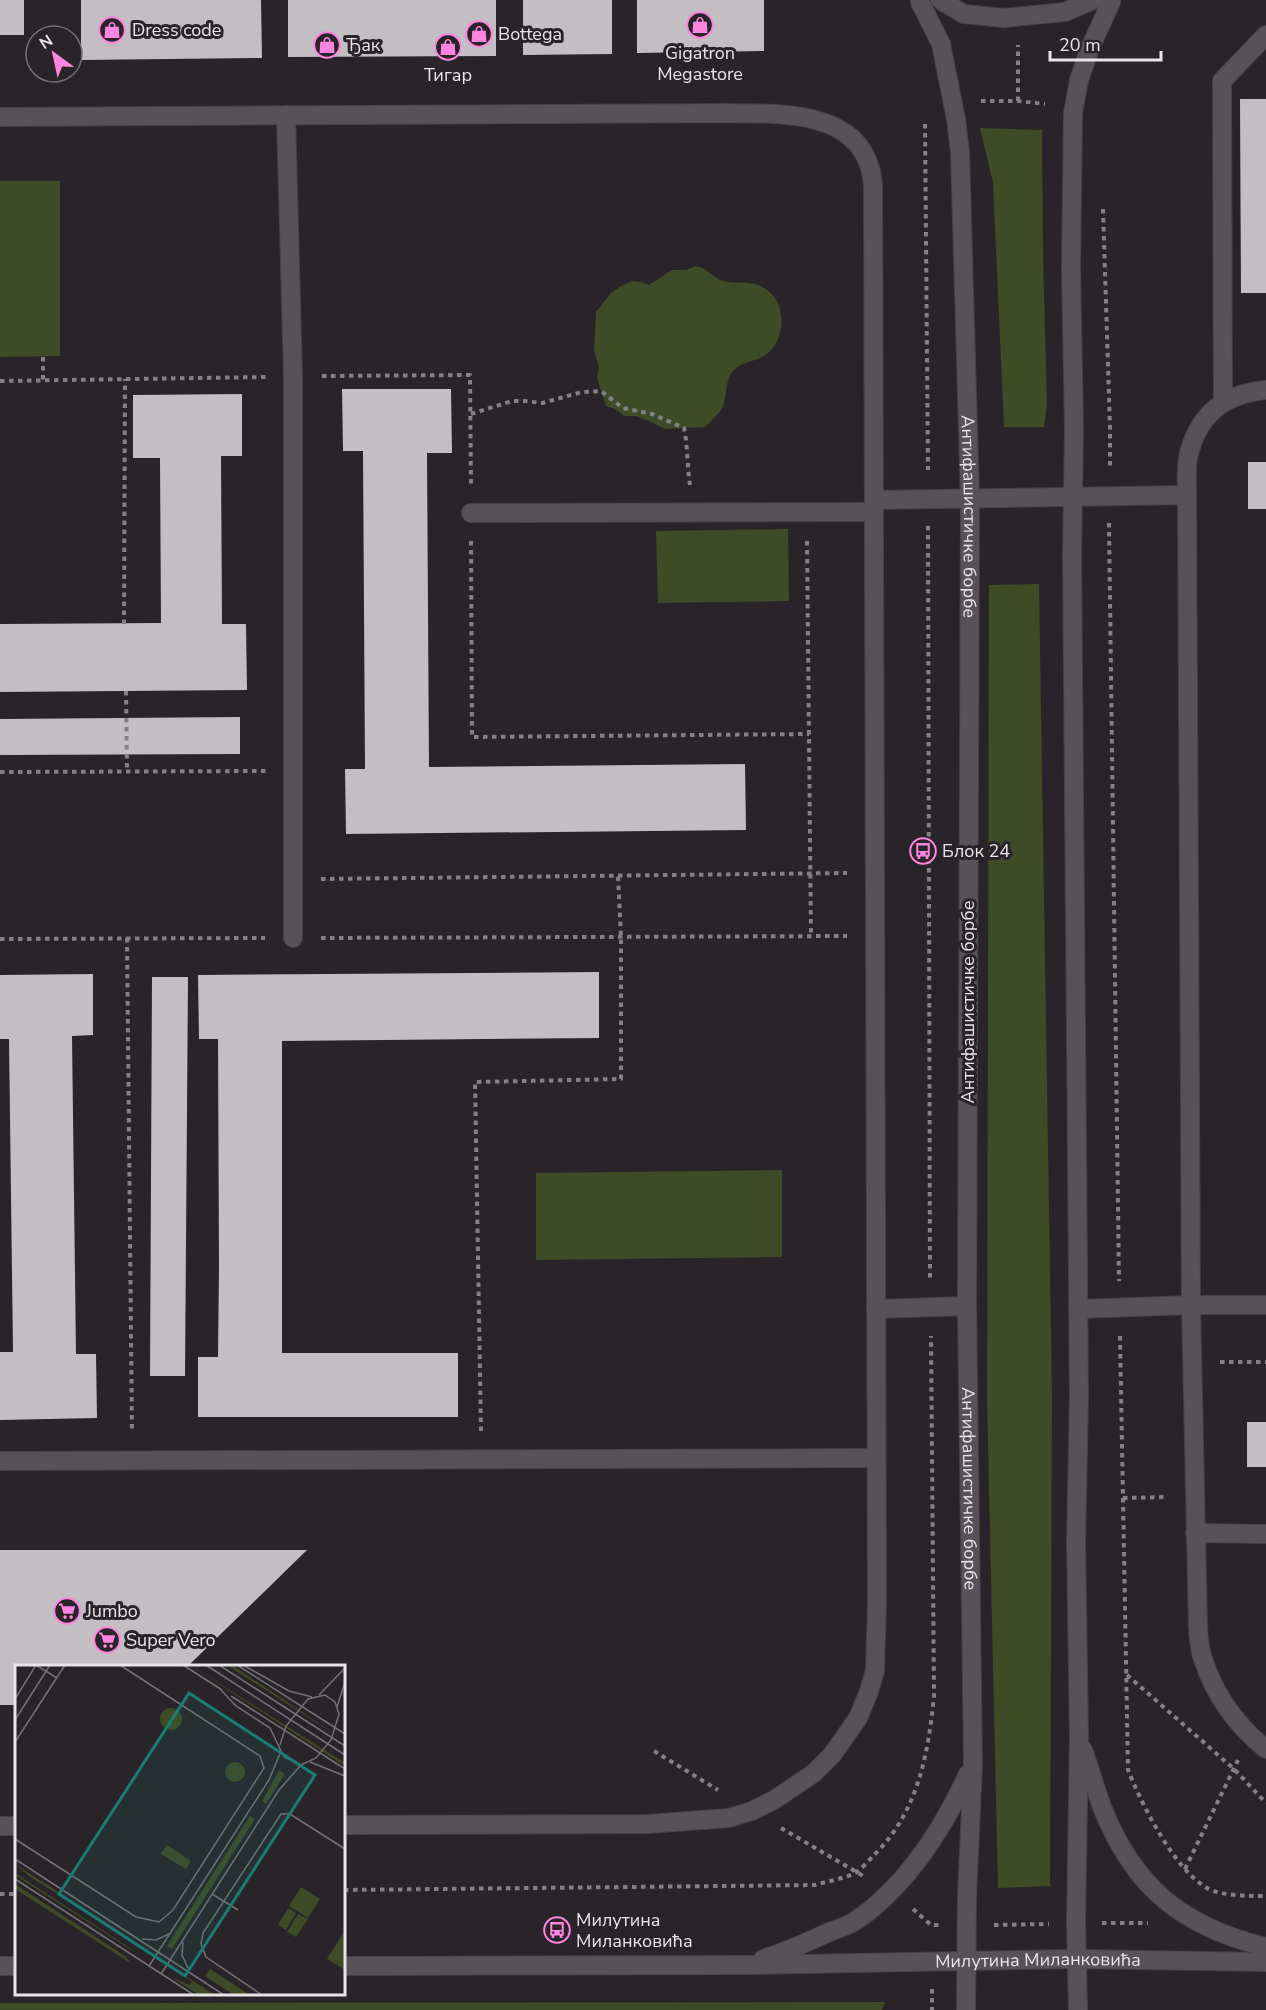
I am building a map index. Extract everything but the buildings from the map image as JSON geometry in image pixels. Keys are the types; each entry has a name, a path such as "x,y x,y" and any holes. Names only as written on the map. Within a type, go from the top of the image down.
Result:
{"street":[{"name":"Антифашистичке борбе","path":"919,0 941,44 957,119 960,152 970,498 967,1306 973,1764 965,1961 966,2010"},
{"path":"940,0 964,15 1004,18 1065,12 1093,0"},
{"path":"1078,2010 1076,1923 1079,1737 1076,1542 1079,1397 1072,563 1074,496 1071,269 1073,113 1079,80 1090,48 1112,0"},
{"path":"1223,401 1222,81 1266,35"},
{"path":"0,117 701,113 786,115 812,119 837,127 851,137 863,152 870,167 873,186 877,1602 875,1671 868,1694 858,1718 832,1755 814,1773 774,1800 752,1811 729,1818 648,1824 345,1825"},
{"path":"286,115 293,377 293,938"},
{"path":"1265,389 1223,401 1207,416 1198,429 1188,458 1187,495 1191,1305 1198,1627 1202,1658 1229,1713 1249,1735 1266,1749"},
{"path":"471,513 807,512 928,499 1187,495"},
{"path":"1078,1309 1266,1305"},
{"path":"876,1309 967,1306"},
{"path":"0,1461 876,1458"},
{"path":"1196,1533 1266,1534"},
{"path":"1079,1737 1102,1807 1125,1852 1142,1877 1177,1911 1199,1924 1236,1940 1266,1947"},
{"path":"747,1965 780,1954 855,1921 893,1890 908,1874 937,1834 953,1808 973,1764"},
{"path":"0,1827 15,1826"},
{"name":"Милутина Миланковића","path":"345,1966 747,1965 1076,1959 1266,1962"}],"path":[{"path":"1018,34 1018,101"},
{"path":"971,101 1018,101 1052,105"},
{"path":"345,1890 815,1885 856,1872 891,1838 908,1808 922,1771 934,1696 925,122"},
{"path":"1103,209 1110,428 1108,578 1128,1770 1143,1806 1185,1870 1208,1889 1244,1896 1266,1896"},
{"path":"43,357 43,380"},
{"path":"124,624 125,379"},
{"path":"471,414 512,401 542,403 582,392 601,391 623,408 652,414 670,421 684,428 692,513"},
{"path":"807,512 811,936"},
{"path":"471,513 472,737 809,734"},
{"path":"126,691 127,772"},
{"path":"0,772 292,771"},
{"path":"293,880 875,873"},
{"path":"482,1460 475,1082 621,1079 621,937 618,876"},
{"path":"0,939 875,936"},
{"path":"127,939 132,1461"},
{"path":"1192,1362 1266,1362"},
{"path":"1123,1498 1195,1496"},
{"path":"1126,1674 1234,1769 1266,1803"},
{"path":"1185,1870 1249,1735"},
{"path":"856,1872 893,1890 931,1925 1158,1923 1208,1889"}],"green space":[{"path":"980,128 1042,130 1047,404 1044,427 1004,427 993,183"},
{"path":"0,181 60,181 60,356 0,357"},
{"path":"695,266 723,281 755,284 765,288 773,295 778,303 782,323 776,343 766,355 735,369 728,382 723,406 705,427 665,429 636,416 624,416 606,406 597,378 599,367 594,351 596,312 611,293 621,286 632,281 649,285 672,270 686,270"},
{"path":"788,529 789,601 658,603 656,531"},
{"path":"1039,584 1052,1397 1050,1886 998,1888 987,1400 989,585"},
{"path":"782,1170 782,1257 536,1260 536,1173"},
{"path":"885,2002 882,2010 0,2010 0,2003"}],"place":[{"name":"Gigatron Megastore","path":"700,25"},
{"name":"Dress code","path":"112,30"},
{"name":"Bottega","path":"479,34"},
{"name":"Ђак","path":"327,45"},
{"name":"Тигар","path":"448,47"},
{"name":"Блок 24","path":"923,851"},
{"name":"Jumbo","path":"67,1611"},
{"name":"Super Vero","path":"107,1640"},
{"name":"Милутина Миланковића","path":"557,1930"}]}
